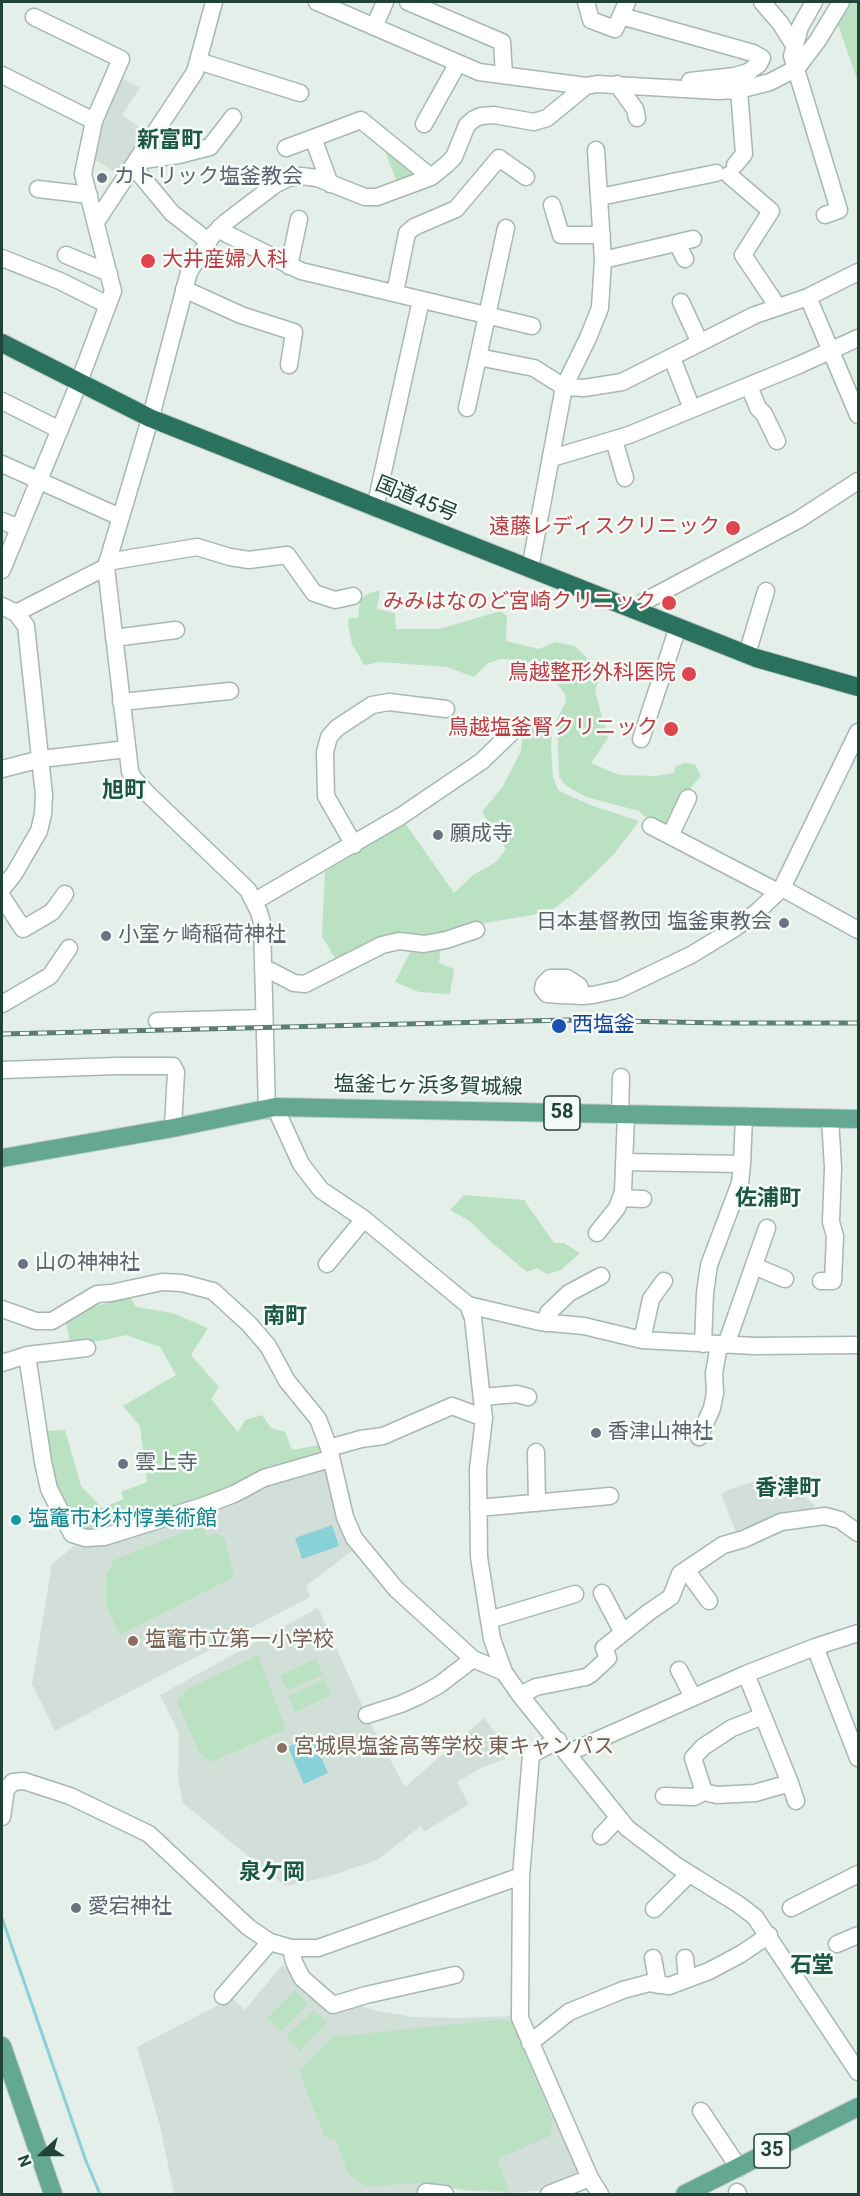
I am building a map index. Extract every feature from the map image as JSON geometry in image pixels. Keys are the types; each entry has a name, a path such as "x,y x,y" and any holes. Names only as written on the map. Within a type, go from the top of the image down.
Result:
{"highway":[{"name":"国道45号","path":"2,343 150,418 747,654 858,687"}],"main road":[{"name":"塩釜七ヶ浜多賀城線","path":"2,1158 274,1112 623,1114 858,1119"},
{"path":"2,2046 53,2194"},
{"name":"35","path":"685,2194 858,2107"}],"street":[{"path":"96,222 189,82 198,61 214,2"},
{"path":"316,2 479,72 586,86 617,84 718,91 739,90 770,82 797,68 818,40 841,2"},
{"path":"374,27 385,2"},
{"path":"408,2 502,42 504,75"},
{"path":"586,2 591,20 615,29 624,8 762,58 759,64 748,72 717,79 680,83 678,89"},
{"path":"762,2 780,23 794,45"},
{"path":"814,2 800,27 792,56 839,210 825,215"},
{"path":"2,570 80,382 113,291 83,174 94,121 121,59 34,17"},
{"path":"198,61 300,93"},
{"path":"424,124 458,63"},
{"path":"2,75 94,121"},
{"path":"617,84 635,109 637,118"},
{"path":"586,86 547,118 534,122 522,122 494,115 474,119 462,132 454,157 431,177 377,197 365,197 317,178 302,176 288,178 276,184 220,227 208,241 189,272 170,349 107,565 130,771 133,778 248,890 255,901 262,923 264,1012 274,1112 301,1164 321,1190 364,1219 468,1305 546,1323 584,1326 642,1340 716,1345 858,1345"},
{"path":"600,197 727,171 744,154 739,90"},
{"path":"135,164 210,147 233,117"},
{"path":"286,148 361,120 431,177"},
{"path":"313,138 330,184"},
{"path":"530,569 564,387 600,308 603,260 596,150"},
{"path":"395,293 406,234 414,227 456,209 499,158 526,177"},
{"path":"135,164 172,213 208,241"},
{"path":"727,171 771,211 743,255 778,306"},
{"path":"38,189 88,195"},
{"path":"552,205 561,235 602,235"},
{"path":"289,266 299,219"},
{"path":"220,227 227,234 301,271 532,326"},
{"path":"467,408 506,228"},
{"path":"603,260 685,241 685,259"},
{"path":"66,255 109,273"},
{"path":"2,258 60,281 108,305"},
{"path":"477,357 534,368 564,387 584,388 622,382 755,315 808,297 858,272"},
{"path":"184,289 241,315 300,333 289,365"},
{"path":"808,297 857,407"},
{"path":"375,508 421,300"},
{"path":"681,302 700,343"},
{"path":"552,458 614,440 749,386 858,338"},
{"path":"672,358 692,409"},
{"path":"749,386 758,408 764,414 777,441"},
{"path":"2,401 60,430"},
{"path":"614,440 625,478"},
{"path":"2,464 120,517"},
{"path":"639,611 645,601 798,520 858,481"},
{"path":"2,521 19,528"},
{"path":"2,889 15,874 39,831 44,795 28,633 24,621 9,610 107,565 197,547 249,560 287,555 314,593 336,600 353,596"},
{"path":"747,654 766,591"},
{"path":"641,740 678,627"},
{"path":"114,638 176,630"},
{"path":"122,702 230,691"},
{"path":"354,845 326,796 326,752 329,737 337,728 372,705 388,702 446,709"},
{"path":"255,901 401,816 482,761 512,732"},
{"path":"583,996 579,986 567,978 560,980 557,984 560,995 583,996 620,989 691,955 757,912 780,890 858,732"},
{"path":"2,769 41,759 127,749"},
{"path":"670,836 688,798"},
{"path":"651,826 858,930"},
{"path":"2,897 23,929 52,912 64,894"},
{"path":"263,971 270,971 294,983 305,984 382,945 399,941 424,944 446,940 476,930"},
{"path":"2,1004 50,976 69,948"},
{"path":"157,1021 264,1012"},
{"path":"2,1070 173,1066 176,1072 173,1128"},
{"path":"597,1233 617,1208 623,1192 621,1077"},
{"path":"699,1437 712,1408 715,1393 716,1345 705,1293 708,1265 740,1183 744,1116"},
{"path":"821,1281 833,1281 835,1236 831,1222 833,1168 830,1118"},
{"path":"624,1162 742,1164"},
{"path":"621,1198 643,1199"},
{"path":"327,1264 364,1219"},
{"path":"716,1345 754,1266 767,1228"},
{"path":"754,1266 785,1279"},
{"path":"546,1323 548,1313 569,1293 601,1276"},
{"path":"642,1340 651,1299 664,1281"},
{"path":"2,1309 36,1321 52,1321 97,1294 162,1282 182,1283 213,1291 249,1324 268,1346 287,1381 318,1419 345,1517 354,1538 396,1589 473,1659 504,1672"},
{"path":"468,1305 473,1318 484,1418 478,1468 479,1557 492,1639 504,1672 627,1828 689,1874 755,1917 858,2072"},
{"path":"2,1363 27,1355 87,1348"},
{"path":"27,1355 43,1462 50,1489 72,1534 86,1538 104,1537 203,1506 234,1494 264,1478 329,1454 361,1438 383,1436 452,1406 484,1418"},
{"path":"482,1397 517,1394 528,1397"},
{"path":"536,1452 537,1503"},
{"path":"478,1508 610,1496"},
{"path":"520,1695 536,1687 591,1674 608,1658 604,1648 671,1597 680,1574 723,1545 744,1539 781,1522 825,1516 840,1520 858,1533"},
{"path":"687,1570 709,1601"},
{"path":"602,1593 623,1632"},
{"path":"489,1620 575,1594"},
{"path":"600,2194 590,2178 520,2019 521,1876 531,1755 563,1747 815,1647 858,1633"},
{"path":"815,1647 858,1758"},
{"path":"367,1715 419,1696 439,1685 473,1659"},
{"path":"679,1670 693,1697"},
{"path":"746,1674 796,1801"},
{"path":"704,1792 693,1758 703,1747 732,1728 763,1716"},
{"path":"2,1817 6,1789 13,1782 24,1781 70,1796 149,1834 248,1927 270,1942 291,1948 318,1948 521,1876"},
{"path":"664,1796 694,1797 704,1792 717,1795 755,1793 790,1783"},
{"path":"601,1836 618,1818"},
{"path":"654,1910 689,1874"},
{"path":"791,1908 858,1874"},
{"path":"530,2043 569,2012 623,1989 649,1983 669,1986 741,1954 768,1935"},
{"path":"837,1944 858,1935"},
{"path":"223,1996 270,1942"},
{"path":"291,1948 294,1962 302,1978 333,2005 366,1995 455,1975"},
{"path":"653,1958 658,1985"},
{"path":"685,1958 687,1979"},
{"path":"701,2111 739,2168"},
{"path":"549,2194 590,2178"},
{"path":"426,2192 445,2194"}],"shaded area":[{"path":"117,75 140,88 122,115 149,134 121,176 89,156"},
{"name":"塩竈市立第一小学校","path":"323,1468 328,1473 356,1548 306,1586 310,1597 55,1731 32,1684 52,1564 79,1542 264,1484"},
{"path":"778,1474 814,1505 808,1515 738,1537 721,1494"},
{"name":"宮城県塩釜高等学校 東キャンパス","path":"318,1608 368,1718 405,1787 484,1718 499,1737 505,1759 481,1768 457,1782 469,1804 424,1832 421,1826 377,1860 327,1877 285,1886 183,1803 178,1779 179,1733 160,1695"},
{"path":"282,1965 335,2014 353,2002 372,2010 413,2017 511,2016 580,2173 543,2190 511,2193 428,2186 426,2194 174,2194 160,2126 137,2047 232,1998 245,2010"}],"green space":[{"path":"848,2 858,2 858,82 837,22"},
{"path":"383,146 414,170 412,177 397,182"},
{"path":"380,590 377,609 395,613 396,629 439,629 501,611 507,616 506,641 539,649 555,642 575,646 590,661 600,676 595,691 608,738 591,763 619,775 656,776 674,773 675,767 684,763 695,764 701,776 684,795 667,828 648,819 639,811 586,797 565,785 559,777 557,719 566,701 565,694 551,676 521,660 501,659 488,663 474,677 447,667 381,662 364,665 352,644 349,618 358,618 360,599"},
{"path":"548,717 552,732 553,778 559,791 593,806 639,821 614,854 574,893 550,912 473,925 337,962 322,936 325,872 405,823 454,893 473,875 496,862 506,849 482,812 503,786 521,751 524,723"},
{"path":"413,947 441,947 439,963 454,969 450,994 419,992 395,982"},
{"path":"464,1195 524,1200 554,1243 564,1243 580,1253 561,1270 547,1274 537,1268 527,1272 471,1222 450,1210"},
{"path":"129,1295 136,1307 172,1313 208,1328 191,1355 219,1387 211,1399 238,1432 245,1420 262,1415 271,1428 285,1432 292,1450 324,1444 325,1455 106,1532 83,1532 64,1503 53,1478 46,1431 65,1430 81,1486 102,1508 124,1499 121,1492 147,1482 140,1426 123,1406 176,1375 160,1347 126,1335 100,1341 70,1343 65,1317"},
{"path":"204,1524 207,1537 217,1533 225,1539 234,1577 120,1635 106,1606 106,1575 114,1560"},
{"path":"258,1655 286,1729 211,1762 200,1754 177,1702 186,1690"},
{"path":"316,1659 323,1675 287,1691 280,1675"},
{"path":"324,1679 331,1695 295,1712 288,1696"},
{"path":"295,1990 308,2004 281,2032 267,2018"},
{"path":"314,2010 327,2023 300,2051 286,2037"},
{"path":"504,2019 512,2022 553,2121 550,2136 497,2159 509,2191 468,2190 428,2183 365,2186 348,2173 335,2138 329,2140 324,2135 299,2071 332,2037"}],"water":[{"path":"332,1525 339,1546 302,1559 295,1538"},
{"path":"312,1736 328,1773 304,1784 288,1747"}],"waterway":[{"path":"2,1918 86,2161 100,2194"}],"railway":[{"path":"2,1034 567,1020 858,1023"}],"place":[{"name":"カトリック塩釜教会","path":"102,178"},
{"name":"大井産婦人科","path":"148,261"},
{"name":"遠藤レディスクリニック","path":"733,528"},
{"name":"みみはなのど宮崎クリニック","path":"669,603"},
{"name":"鳥越整形外科医院","path":"689,674"},
{"name":"鳥越塩釜腎クリニック","path":"671,729"},
{"name":"願成寺","path":"438,835"},
{"name":"日本基督教団 塩釜東教会","path":"784,923"},
{"name":"小室ヶ崎稲荷神社","path":"106,936"},
{"name":"西塩釜","path":"559,1026"},
{"name":"山の神神社","path":"23,1264"},
{"name":"香津山神社","path":"596,1433"},
{"name":"雲上寺","path":"123,1464"},
{"name":"塩竈市杉村惇美術館","path":"16,1520"},
{"name":"塩竈市立第一小学校","path":"133,1641"},
{"name":"宮城県塩釜高等学校 東キャンパス","path":"282,1748"},
{"name":"愛宕神社","path":"76,1908"}],"district":[{"name":"新富町","path":"170,141"},
{"name":"旭町","path":"124,791"},
{"name":"佐浦町","path":"768,1199"},
{"name":"南町","path":"285,1317"},
{"name":"香津町","path":"788,1489"},
{"name":"泉ケ岡","path":"272,1873"},
{"name":"石堂","path":"812,1966"}]}
